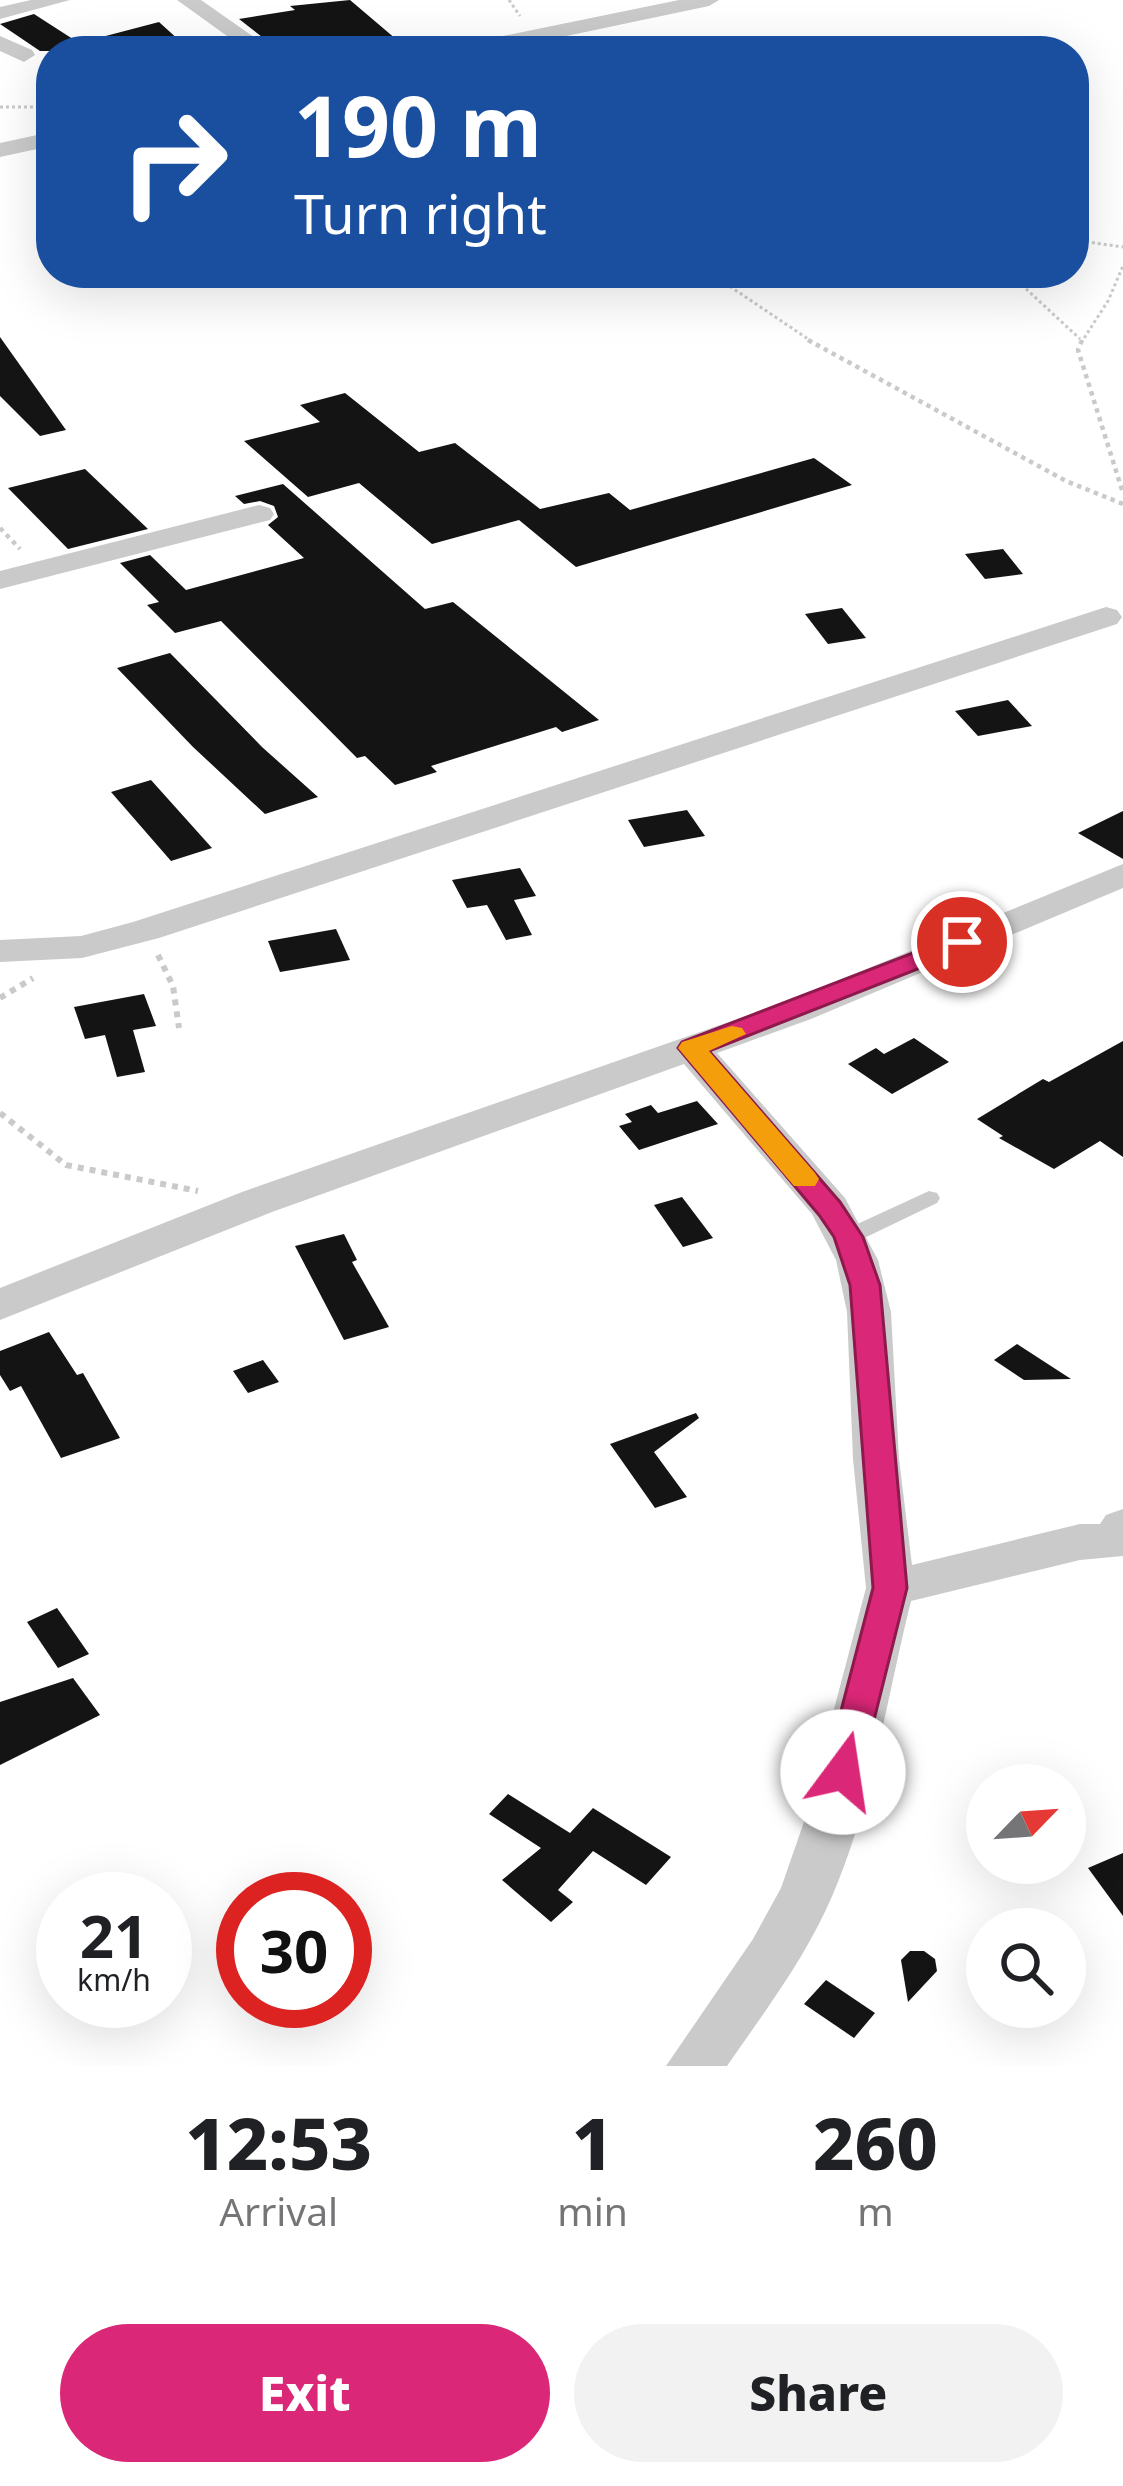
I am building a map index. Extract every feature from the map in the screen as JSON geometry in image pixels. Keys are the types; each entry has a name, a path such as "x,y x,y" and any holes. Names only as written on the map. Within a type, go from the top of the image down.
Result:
{"street":[{"path":"0,13 60,0"},
{"path":"187,0 241,36"},
{"path":"536,36 709,0"},
{"path":"0,42 24,55"},
{"path":"0,150 36,142"},
{"path":"0,580 259,514"},
{"path":"0,951 82,947 146,930 1106,617"},
{"path":"0,1305 257,1202 797,1011 1123,875"},
{"path":"692,1048 830,1208 848,1237 869,1312 876,1459 890,1588 831,1819 807,1892 772,1956 695,2066"},
{"path":"890,1588 1080,1542 1120,1539"}],"lane":[{"path":"848,1237 929,1198"}],"path":[{"path":"0,107 36,107"},
{"path":"1089,242 1123,247"},
{"path":"1123,266 1114,275 1111,299 1097,311 1078,350 1098,394 1113,473 1123,493"},
{"path":"732,288 809,340 1066,481 1123,504"},
{"path":"1025,288 1081,340"},
{"path":"146,930 173,986 179,1028"},
{"path":"1,1115 66,1165 257,1202"}],"building":[{"path":"350,0 392,36 261,36 239,19 295,10 290,6"},
{"path":"34,14 68,36 36,36 36,48 0,24"},
{"path":"159,22 174,36 106,36"},
{"path":"0,337 66,430 40,436 0,396"},
{"path":"345,393 419,452 455,443 540,509 609,493 630,510 814,458 852,485 576,567 519,520 432,544 359,483 308,497 244,441 320,422 300,405"},
{"path":"85,469 148,529 68,549 8,488"},
{"path":"283,484 425,609 453,602 599,720 562,732 556,727 431,766 437,772 395,785 365,756 357,758 221,621 175,633 147,605 159,602 120,563 150,555 186,590 304,558 268,525 278,517 274,506 260,501 244,504 235,496"},
{"path":"1003,549 1023,574 985,579 965,554"},
{"path":"842,608 866,638 828,644 805,614"},
{"path":"170,653 318,797 265,814 117,668"},
{"path":"1008,700 1032,726 978,736 955,711"},
{"path":"151,780 212,848 171,861 111,792"},
{"path":"687,810 705,836 644,847 628,820"},
{"path":"1123,811 1123,859 1078,833"},
{"path":"520,868 536,896 514,900 532,935 506,940 487,905 467,908 452,880"},
{"path":"336,929 350,960 280,972 268,941"},
{"path":"144,994 156,1026 133,1030 145,1072 117,1077 105,1035 85,1039 74,1007"},
{"path":"914,1038 949,1062 892,1094 848,1064 876,1048 884,1054"},
{"path":"1123,1041 1123,1157 1100,1141 1054,1169 999,1138 1003,1136 977,1119 1043,1079 1049,1082"},
{"path":"697,1101 718,1124 639,1150 619,1126 632,1122 625,1114 651,1105 658,1113"},
{"path":"682,1197 713,1238 683,1247 654,1205"},
{"path":"344,1234 357,1260 352,1262 389,1327 344,1340 295,1246"},
{"path":"49,1332 77,1375 83,1373 120,1438 61,1458 21,1386 10,1391 0,1375 0,1351"},
{"path":"1017,1344 1071,1379 1024,1380 994,1360"},
{"path":"263,1360 279,1382 248,1393 233,1371"},
{"path":"696,1413 699,1418 654,1452 687,1497 655,1508 610,1444"},
{"path":"57,1608 89,1654 58,1668 27,1622"},
{"path":"73,1678 100,1715 0,1765 0,1702"},
{"path":"508,1794 570,1833 593,1808 671,1857 646,1885 593,1851 558,1890 573,1902 551,1922 502,1880 541,1848 489,1814"},
{"path":"1123,1853 1123,1916 1088,1868"},
{"path":"910,1951 924,1951 935,1959 937,1971 908,2002 901,1960"},
{"path":"826,1980 875,2013 854,2038 804,2004"}],"slow traffic":[{"path":"732,1034 692,1048 805,1179"}],"route":[{"path":"843,1772 890,1588 865,1285 848,1237 830,1208 692,1048 797,1011 962,942"}]}
